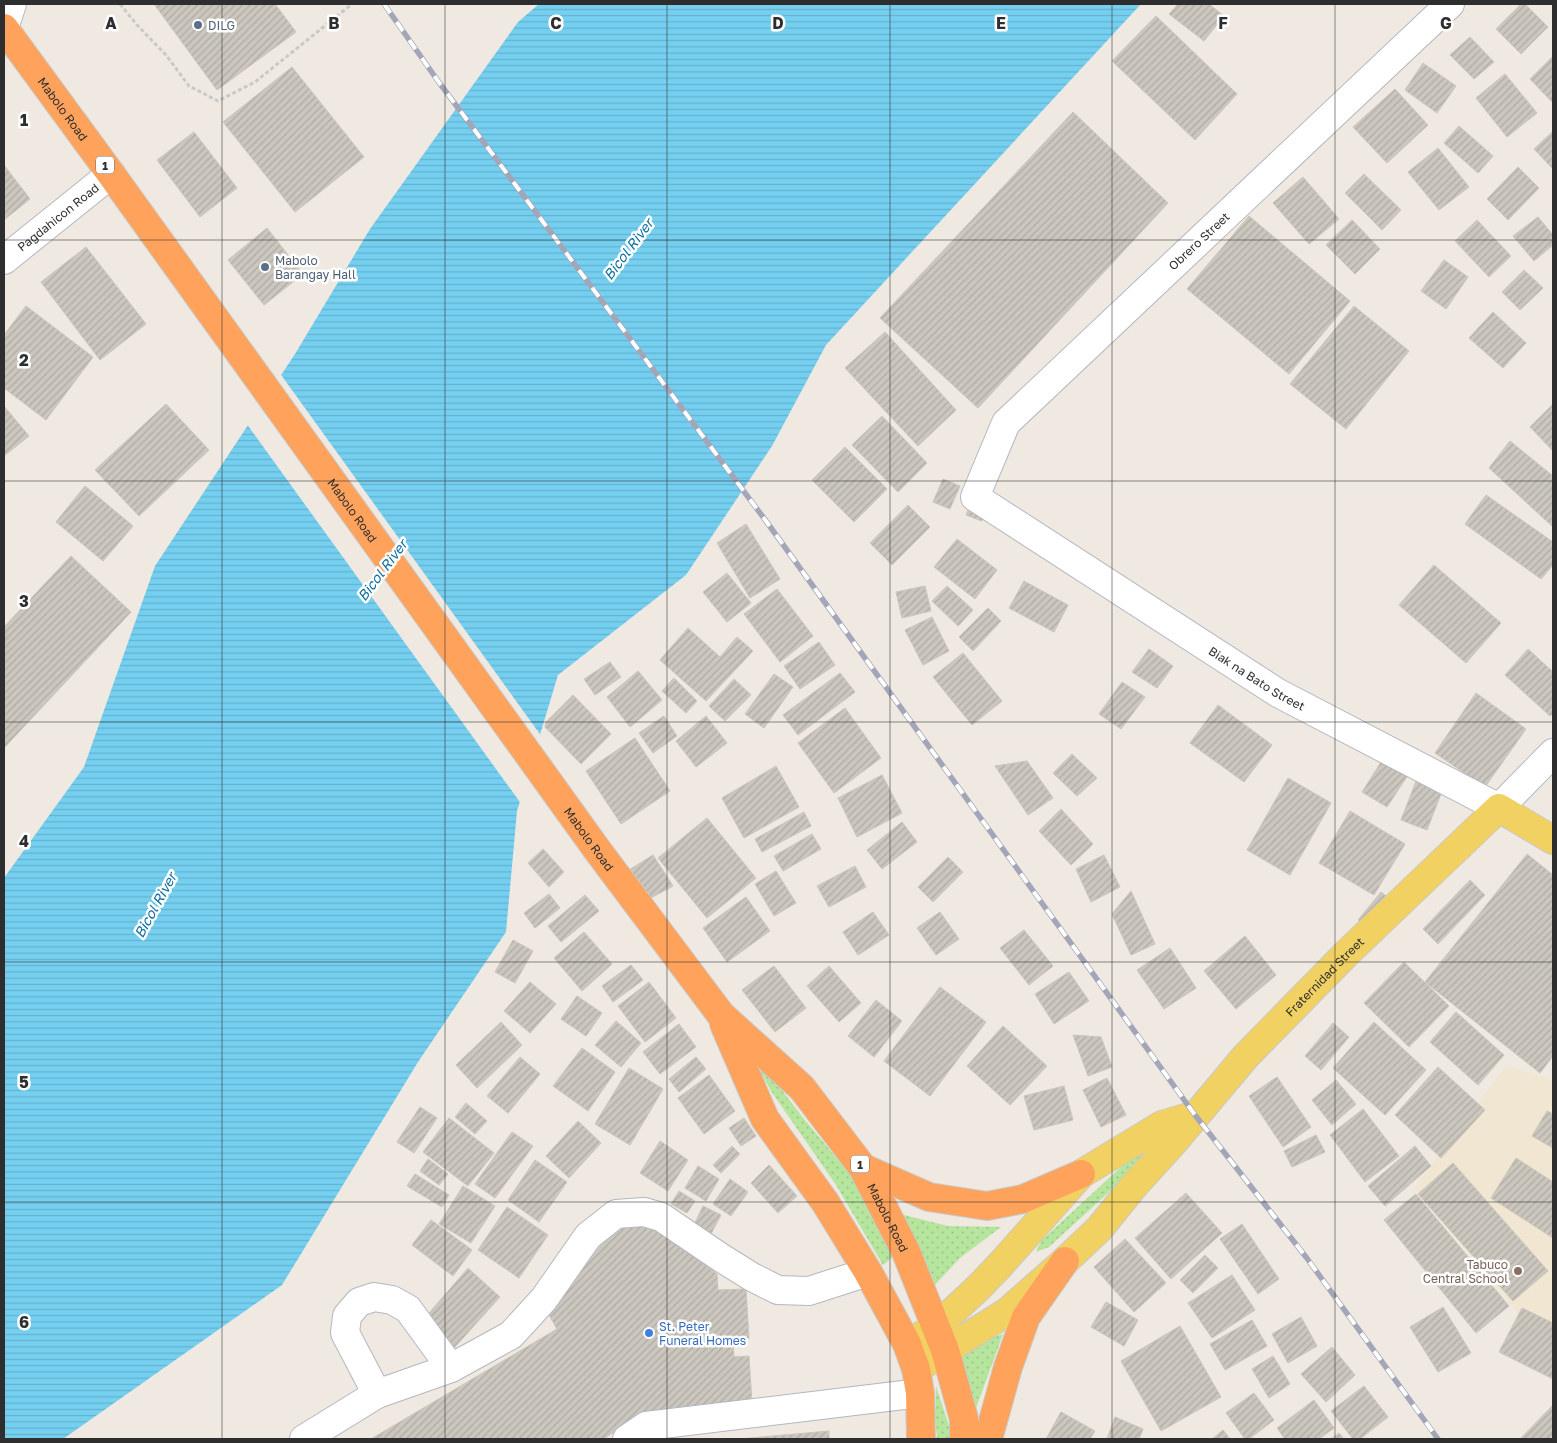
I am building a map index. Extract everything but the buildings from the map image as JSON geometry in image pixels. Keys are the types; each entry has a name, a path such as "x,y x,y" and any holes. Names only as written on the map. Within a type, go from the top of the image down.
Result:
{"highway":[{"name":"Mabolo Road","path":"4,28 598,851 721,1015 802,1088 864,1168 906,1252 941,1339"},
{"name":"Mabolo Road","path":"721,1015 765,1119 825,1202 868,1272 914,1368"},
{"path":"864,1168 929,1197 987,1206 1023,1199 1081,1174"},
{"path":"988,1439 1008,1367 1026,1318 1065,1261"},
{"name":"1","path":"941,1339 964,1419 964,1439"},
{"name":"1","path":"914,1368 921,1439"}],"main road":[{"name":"Biak na Bato Street","path":"1499,808 1553,840"},
{"name":"Fraternidad Street","path":"941,1339 1006,1312 1099,1229 1246,1056 1346,954 1499,808"},
{"path":"914,1368 941,1339 1001,1264 1081,1174 1162,1125 1196,1115"}],"street":[{"path":"4,28 12,4"},
{"name":"Obrero Street","path":"974,496 1006,424 1450,4"},
{"name":"Pagdahicon Road","path":"4,260 111,174"},
{"name":"Biak na Bato Street","path":"974,496 1278,693 1499,808"},
{"name":"Fraternidad Street","path":"1499,808 1553,753"},
{"path":"304,1439 377,1394 451,1368 511,1336 544,1299 588,1236 616,1214 644,1212 661,1217 752,1277 778,1290 808,1291 868,1272"},
{"path":"377,1394 345,1332 347,1316 360,1302 374,1297 392,1300 408,1310 451,1368"},
{"path":"627,1439 646,1426 914,1368"}],"path":[{"path":"120,4 166,55 189,86 218,101 255,82 352,4"}],"shaded area":[{"name":"Tabuco Central School","path":"1507,1065 1553,1080 1553,1355 1414,1188"}],"green space":[{"path":"743,1040 804,1119 850,1174 893,1257 883,1265 836,1185 771,1091"},
{"path":"1150,1140 1154,1151 1049,1247 1036,1252 1041,1241"},
{"path":"900,1214 948,1226 1001,1227 960,1258 931,1289 920,1251"},
{"path":"1003,1334 975,1411 959,1350"},
{"path":"936,1386 949,1426 950,1439 937,1439 935,1418"}],"water":[{"name":"Bicol River","path":"539,4 1141,4 826,345 772,446 686,575 558,675 517,811 506,932 418,1062 282,1285 63,1439 4,1439 4,878 84,767 155,566 295,354 370,229 518,22"}],"pier":[{"path":"279,372 542,737 522,805 246,423"}],"railway":[{"path":"384,4 438,81 766,521 1195,1115 1306,1257 1438,1439"}],"place":[{"name":"DILG","path":"198,25"},
{"name":"Mabolo Barangay Hall","path":"265,267"},
{"name":"Tabuco Central School","path":"1518,1271"},
{"name":"St. Peter Funeral Homes","path":"649,1333"}]}
